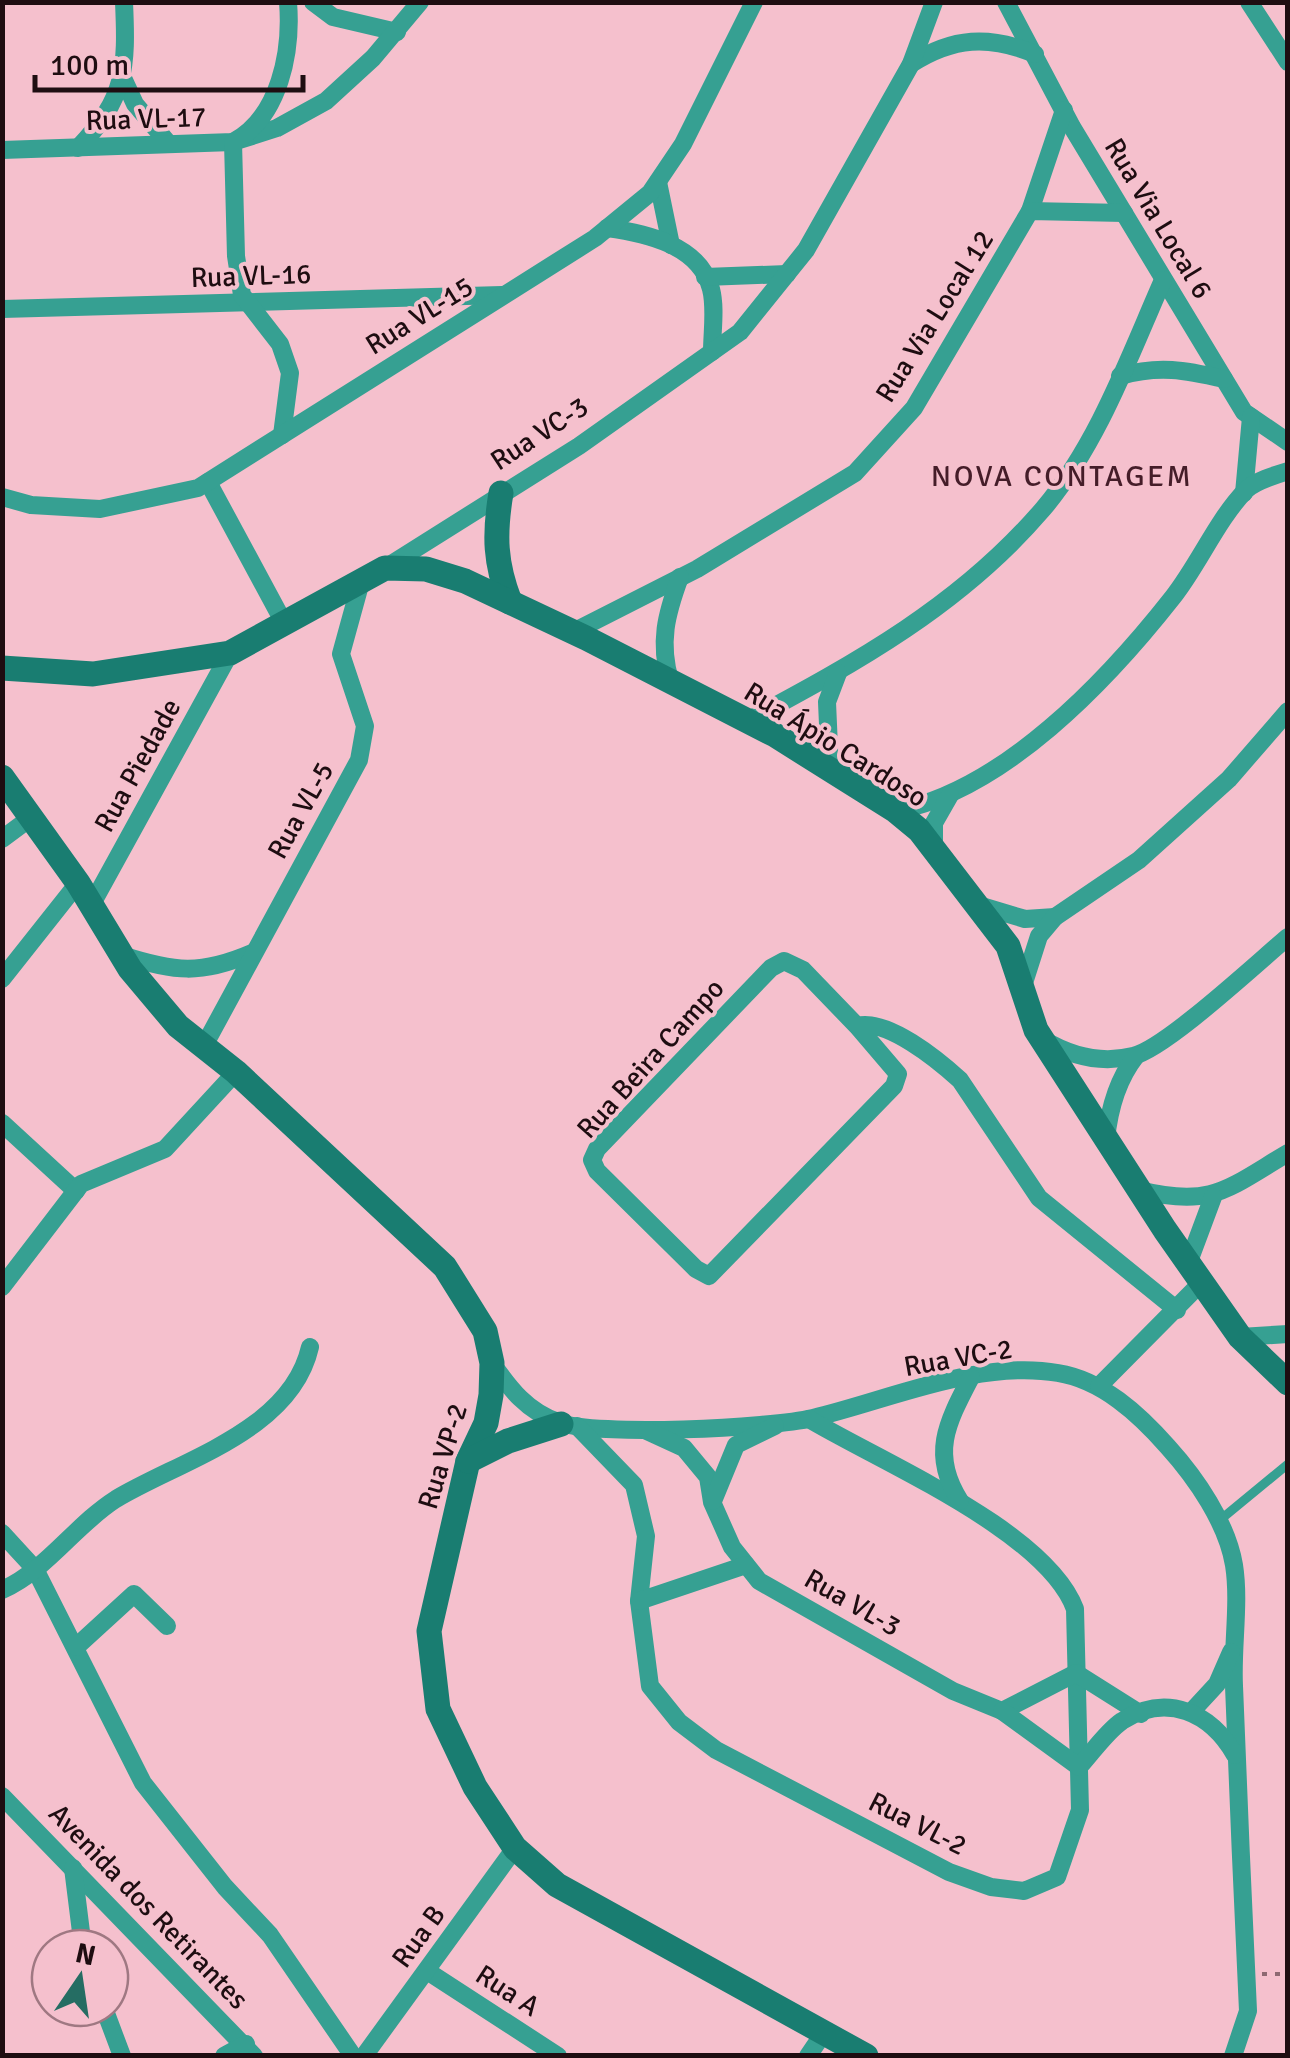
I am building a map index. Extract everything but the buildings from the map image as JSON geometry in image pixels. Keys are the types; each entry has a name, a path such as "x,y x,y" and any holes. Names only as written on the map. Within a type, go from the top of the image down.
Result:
{"street":[{"path":"78,148 102,123 123,78 124,2"},
{"path":"282,434 290,374 280,344 246,302 236,256 232,142 261,115 281,79 291,36 288,2"},
{"path":"313,2 333,17 396,32"},
{"name":"Rua VL-17","path":"4,148 232,142 276,128 326,101 396,32 420,2"},
{"name":"Rua VL-15","path":"2,497 31,505 100,509 137,504 208,482 607,228 650,193 683,144 754,2"},
{"name":"Rua VC-3","path":"2,668 93,674 230,653 360,586 579,446 740,332 806,250 910,64 934,2"},
{"name":"Rua Via Local 6","path":"1006,2 1064,110 1224,379 1252,418 1288,442"},
{"path":"1249,2 1288,62"},
{"path":"910,64 958,41 998,41 1035,54"},
{"path":"123,78 135,104 170,144"},
{"name":"Rua Via Local 12","path":"573,632 680,577 855,473 914,408 1030,211 1064,110"},
{"path":"658,182 670,245"},
{"path":"1030,211 1124,213"},
{"path":"607,228 637,232 670,245 700,266 711,288 712,352"},
{"path":"705,277 787,274"},
{"path":"747,721 838,673 949,602 1044,508 1098,425 1164,280"},
{"name":"Rua VL-16","path":"2,309 502,295"},
{"path":"1120,376 1173,367 1224,379"},
{"path":"896,811 933,804 1005,761 1099,685 1175,595 1244,494 1252,418"},
{"path":"1244,494 1288,472"},
{"path":"208,482 284,623"},
{"path":"501,493 493,538 498,572 510,602"},
{"name":"Rua Ápio Cardoso","path":"385,568 426,569 573,632 747,721 896,811 919,830 1008,946 1021,995 1042,1039 1106,1141 1240,1337 1288,1382"},
{"path":"670,681 661,651 665,618 680,577"},
{"name":"Rua VL-5","path":"204,1046 359,760 365,726 341,654 360,586"},
{"name":"Rua Piedade","path":"2,979 85,893 230,653"},
{"path":"830,770 827,702 838,673"},
{"path":"1021,995 1039,936 1055,917 1140,860 1229,780 1288,711"},
{"name":"Rua VP-2","path":"2,777 34,816 122,955 178,1026 236,1072 446,1268 485,1332 492,1363 486,1424 468,1461 429,1632 438,1709 475,1787 515,1848 557,1884 866,2056"},
{"path":"936,856 934,824 950,795"},
{"path":"2,839 34,816"},
{"path":"973,903 1025,920 1055,917"},
{"path":"1106,1141 1109,1114 1124,1072 1136,1056 1206,1006 1288,937"},
{"path":"122,955 162,968 200,971 252,953"},
{"name":"Rua Beira Campo","path":"857,1026 898,1074 894,1086 710,1276 696,1269 597,1171 592,1160 597,1149 771,968 784,962 803,970 857,1026 878,1025 947,1068 960,1080 1039,1198 1177,1310"},
{"path":"1042,1039 1084,1059 1136,1056"},
{"path":"2,1287 81,1184 165,1150 236,1072"},
{"path":"2,1122 76,1191"},
{"path":"1139,1190 1176,1199 1213,1197 1288,1153"},
{"path":"1099,1386 1177,1310 1195,1274 1213,1197"},
{"path":"1240,1337 1288,1334"},
{"path":"2,1590 24,1580 115,1500 223,1447 282,1398 306,1368 310,1347"},
{"name":"Rua VC-2","path":"492,1363 512,1393 535,1412 569,1425 642,1429 785,1422 971,1378 1057,1372 1099,1386 1147,1423 1178,1458 1218,1522 1234,1565 1232,1649 1248,2011 1233,2056"},
{"path":"963,1506 944,1476 943,1456 949,1419 971,1378"},
{"name":"Rua VL-2","path":"569,1425 634,1485 646,1536 638,1601 650,1686 679,1722 716,1750 949,1872 991,1886 1024,1891 1058,1876 1080,1810 1075,1608 1068,1588 994,1522 809,1419"},
{"path":"712,1502 736,1445 785,1422"},
{"path":"468,1461 508,1441 569,1425"},
{"name":"Rua VL-3","path":"642,1429 684,1448 708,1476 712,1502 759,1581 952,1691 1002,1711 1079,1768"},
{"path":"2,1533 35,1568 143,1783 224,1887 270,1935 353,2056"},
{"path":"638,1601 746,1565"},
{"path":"76,1647 134,1594 167,1626"},
{"path":"1194,1710 1216,1684 1232,1649"},
{"path":"1002,1711 1076,1674 1141,1714"},
{"path":"1079,1768 1122,1721 1157,1708 1194,1710 1223,1733 1236,1758"},
{"name":"Avenida dos Retirantes","path":"2,1796 250,2050"},
{"name":"Rua B","path":"364,2056 515,1848"},
{"path":"73,1868 80,1928"},
{"name":"Rua A","path":"427,1971 558,2056"},
{"path":"112,2028 122,2056"},
{"path":"808,2056 825,2030"},
{"path":"224,2056 250,2050"}],"lane":[{"path":"1218,1522 1288,1464"}],"path":[{"path":"1246,1974 1288,1974"}],"district":[{"name":"NOVA CONTAGEM","path":"1062,476"}]}
